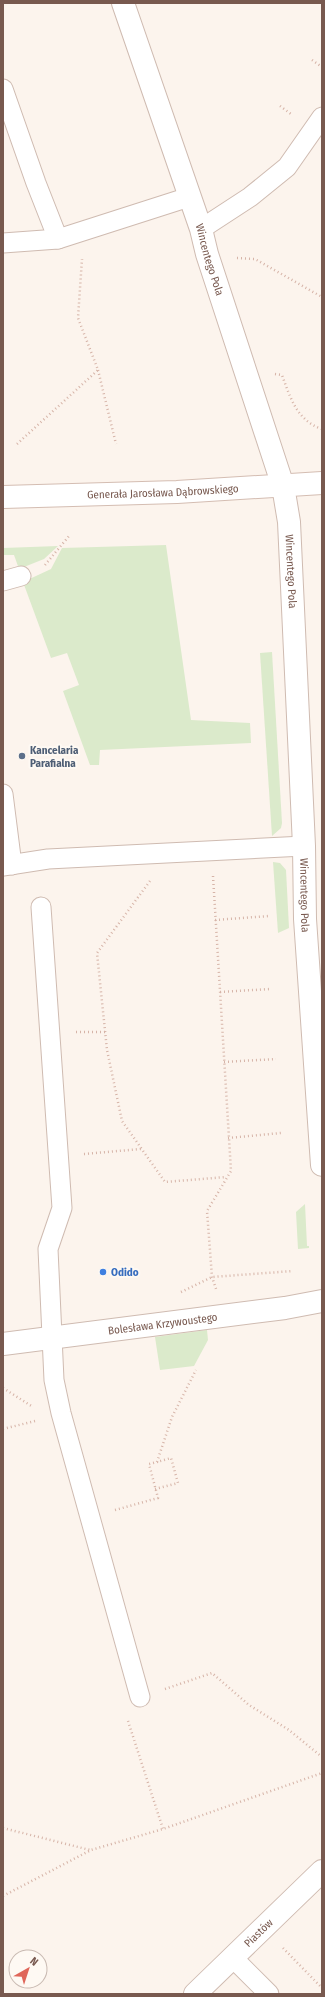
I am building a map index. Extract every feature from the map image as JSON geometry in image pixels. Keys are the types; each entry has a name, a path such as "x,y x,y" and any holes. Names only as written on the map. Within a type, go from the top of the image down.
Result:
{"street":[{"name":"Wincentego Pola","path":"123,3 201,229 207,254 282,486 289,522 304,846 305,919 322,1165"},
{"name":"Generała Jarosława Dąbrowskiego","path":"3,497 177,492 322,483"},
{"name":"Bolesława Krzywoustego","path":"3,1344 53,1339 225,1316 322,1301"},
{"name":"Piastów","path":"195,1994 319,1879"}],"lane":[{"path":"3,89 36,183 58,239"},
{"path":"201,229 250,197 287,167 322,117"},
{"path":"3,243 58,239 84,232 189,197"},
{"path":"3,581 21,576"},
{"path":"3,794 7,865 48,859 304,846"},
{"path":"41,907 60,1157 62,1208 48,1249 54,1380 140,1697"},
{"path":"233,1958 269,1994"}],"path":[{"path":"312,60 322,67"},
{"path":"84,232 78,318 98,370 116,444"},
{"path":"207,254 255,259 322,297"},
{"path":"16,444 98,370"},
{"path":"273,373 282,375 294,408 311,426 322,429"},
{"path":"21,576 45,565 69,536"},
{"path":"213,872 230,1171 207,1211 212,1277 225,1316"},
{"path":"153,876 97,953 107,1050 122,1121 165,1182 226,1177"},
{"path":"215,920 269,916"},
{"path":"220,992 271,989"},
{"path":"224,1062 276,1059"},
{"path":"228,1138 281,1134"},
{"path":"60,1157 141,1149"},
{"path":"157,1462 172,1417 196,1370"},
{"path":"3,1388 36,1410"},
{"path":"3,1429 42,1420"},
{"path":"90,1516 158,1498 149,1464 171,1458 178,1483 156,1489"},
{"path":"163,1829 122,1704 212,1673 249,1705 289,1730 322,1757"},
{"path":"3,1896 91,1850 163,1829 322,1773"},
{"path":"3,1828 91,1850"},
{"path":"279,1944 322,1988"}],"green space":[{"path":"166,545 191,720 250,723 251,743 100,750 99,765 90,765 63,691 79,685 67,653 51,658 23,582 51,569 62,548"},
{"path":"58,546 44,559 19,569 14,555 3,555 3,548"},
{"path":"272,652 282,823 281,828 272,836 260,653"},
{"path":"273,862 280,863 286,870 289,928 278,933"},
{"path":"305,1204 307,1246 309,1246 309,1248 298,1249 296,1212"},
{"path":"207,1330 208,1340 194,1366 160,1370 155,1337"}],"place":[{"name":"Kancelaria Parafialna","path":"22,756"},
{"name":"Odido","path":"103,1272"}]}
